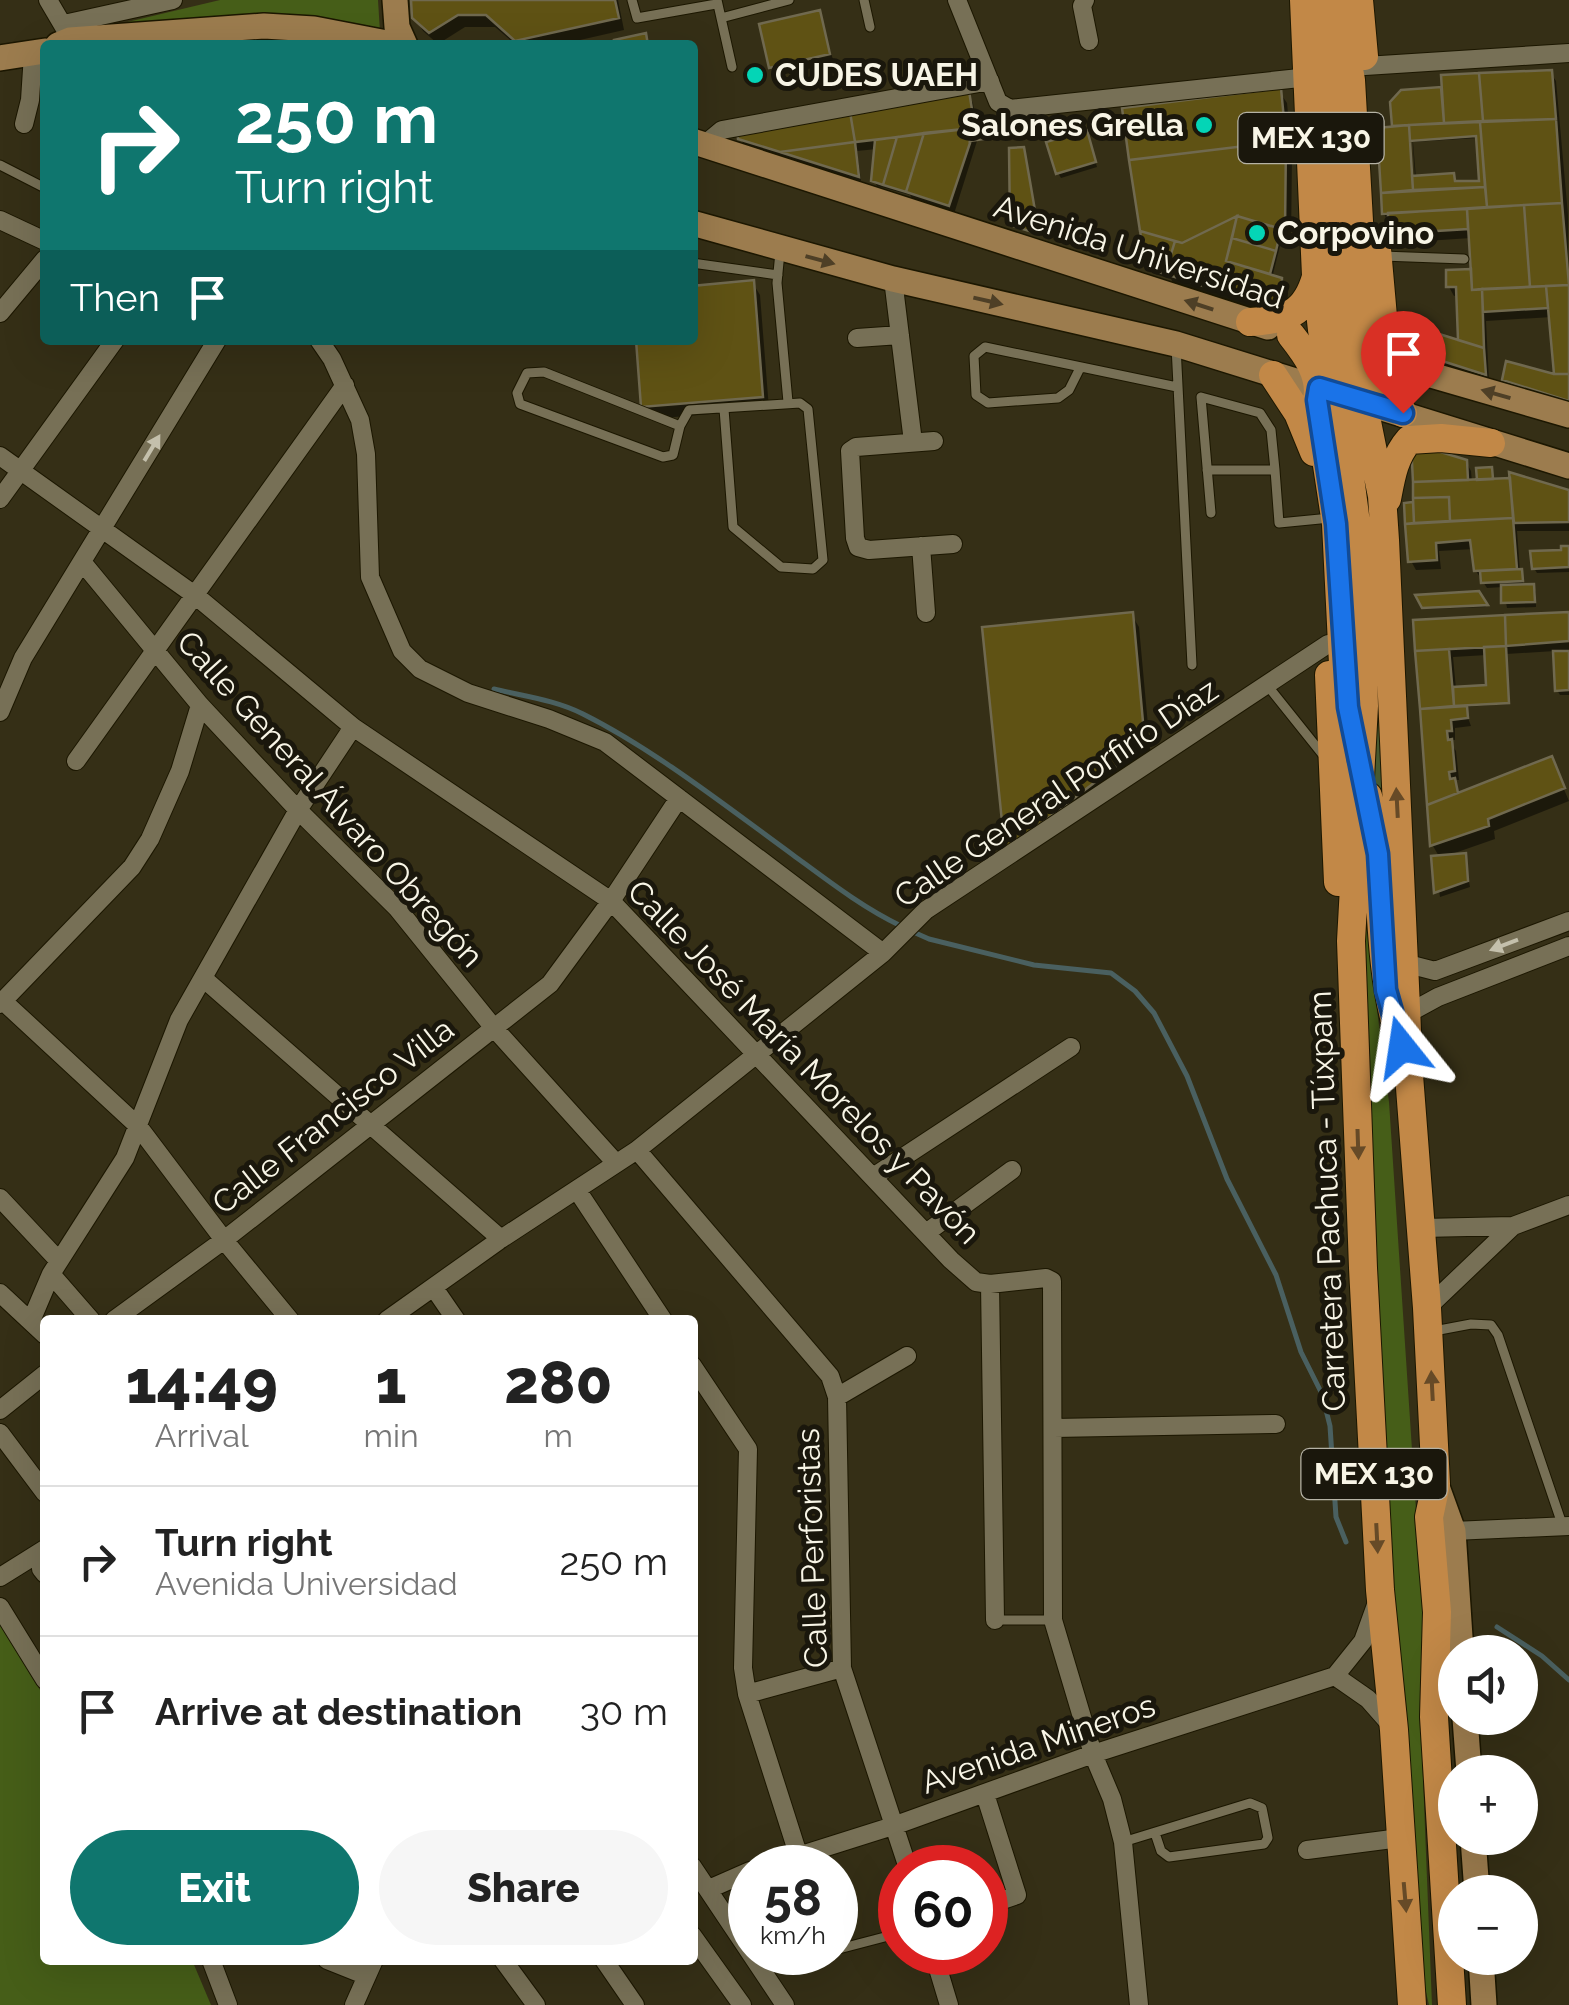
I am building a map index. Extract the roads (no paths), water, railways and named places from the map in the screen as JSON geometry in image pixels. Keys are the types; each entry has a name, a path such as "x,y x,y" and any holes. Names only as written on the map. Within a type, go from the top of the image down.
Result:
{"main road":[{"path":"395,0 396,27 402,40"},
{"name":"MEX 130","path":"1304,0 1316,276 1322,330 1350,373"},
{"path":"1333,0 1351,80 1368,257"},
{"name":"MEX 130","path":"1333,0 1327,81 1342,332 1383,515 1410,1075 1436,1484 1429,1517 1436,1612 1434,1717 1452,2005"},
{"path":"1350,373 1366,344 1365,66 1359,0"},
{"path":"66,38 261,36 314,29 371,40"},
{"path":"0,58 40,52"},
{"name":"Avenida Universidad","path":"698,152 705,162 834,203 870,201 1285,333"},
{"path":"698,212 744,230 779,262"},
{"path":"698,226 779,262 893,279 1176,344 1273,375 1422,374 1569,415"},
{"path":"1250,322 1286,318 1297,311 1311,293 1316,276"},
{"path":"1285,333 1350,373 1406,415 1569,466"},
{"path":"1273,375 1286,352 1285,333"},
{"name":"Carretera Pachuca - Túxpam","path":"1350,373 1364,706 1351,941 1363,1268 1380,1590 1394,1730 1412,2005"},
{"path":"1406,415 1405,386 1422,374"},
{"path":"1273,375 1298,413 1314,451 1328,644 1339,894 1351,941"},
{"path":"1383,515 1394,466 1409,440 1441,438 1491,444"},
{"path":"1360,758 1378,854 1386,990 1410,1075"},
{"name":"MEX 130","path":"1436,1484 1452,1531 1460,1635"},
{"path":"1409,1939 1426,2005"},
{"path":"1482,1975 1484,2005"}],"street":[{"path":"48,0 66,38 173,0"},
{"path":"957,0 998,102 1010,109 1309,76"},
{"path":"1085,0 1082,6 1089,41"},
{"path":"1365,66 1569,53"},
{"path":"24,124 40,60"},
{"path":"698,148 722,130 990,81"},
{"path":"0,220 40,239"},
{"path":"0,313 40,265"},
{"path":"893,279 912,442"},
{"path":"858,338 900,335"},
{"path":"0,499 111,345"},
{"path":"0,712 23,658 213,345"},
{"path":"322,345 360,420 366,454 370,577 402,651 420,669 468,693 605,742 887,948"},
{"path":"76,761 345,385"},
{"path":"934,441 856,446 848,456 858,547 869,550 953,544"},
{"path":"0,456 102,532"},
{"name":"Calle José María Morelos y Pavón","path":"102,532 196,596 353,726 611,901 926,1233 983,1283"},
{"path":"920,546 926,613"},
{"name":"Calle General Álvaro Obregón","path":"83,563 200,705 397,908 494,1028 616,1162"},
{"name":"Calle General Porfirio Díaz","path":"394,1315 637,1150 887,948 926,910 1328,644"},
{"path":"200,705 180,771 150,839 132,868 1,1003 138,1126 286,1315"},
{"path":"30,1321 55,1268 125,1158 179,1020 298,810 353,726"},
{"name":"Calle Francisco Villa","path":"121,1315 372,1126 550,984 611,901 678,798"},
{"path":"1404,963 1435,971 1569,921"},
{"path":"1407,1014 1438,997 1569,946"},
{"path":"203,978 501,1239"},
{"path":"874,1177 1071,1048"},
{"path":"637,1150 830,1376 837,1397 906,1356"},
{"path":"926,1233 1012,1170"},
{"path":"577,1190 660,1315"},
{"path":"0,1198 88,1315"},
{"path":"1422,1228 1513,1226 1569,1205"},
{"path":"1428,1320 1470,1267 1513,1226"},
{"path":"1465,1227 1470,1267"},
{"path":"995,1620 983,1283 1046,1278 1052,1281 1052,1620 1123,1842 1139,2005"},
{"path":"434,1288 453,1315"},
{"path":"0,1293 40,1330"},
{"path":"698,1374 748,1449 743,1668 746,1694 795,1845"},
{"path":"0,1410 40,1378"},
{"name":"Calle Perforistas","path":"837,1397 842,1668 902,1845"},
{"path":"1054,1428 1276,1424"},
{"path":"0,1433 40,1486"},
{"path":"1452,1531 1566,1526"},
{"path":"0,1577 40,1552"},
{"path":"1380,1590 1363,1642 1335,1676 1368,1699 1394,1730"},
{"path":"0,1607 40,1672"},
{"path":"746,1694 842,1668"},
{"name":"Avenida Mineros","path":"828,1845 1335,1676"},
{"path":"985,1794 1001,1845"},
{"path":"1307,1850 1400,1838"},
{"path":"1008,1867 1017,1895 1008,1898"},
{"path":"698,1874 785,2005"},
{"path":"709,1889 728,1881"},
{"path":"698,1943 742,2005"},
{"path":"213,1965 228,2005"},
{"path":"508,1965 536,2005"},
{"path":"607,1965 635,2005"},
{"path":"354,2005 370,1968"},
{"path":"941,1975 949,2005"}],"lane":[{"path":"632,0 636,18 717,2 732,68"},
{"path":"721,18 789,0"},
{"path":"864,0 870,27"},
{"path":"0,165 40,185"},
{"path":"1368,257 1464,259"},
{"path":"698,263 779,262 788,402"},
{"path":"1176,344 1192,665"},
{"path":"1080,368 1070,390 1058,398 988,403 976,394 974,356 985,347 1176,387"},
{"path":"680,426 544,372 527,373 517,393 520,404 663,457 673,455 680,426 689,410 800,403 808,409 823,560 813,568 781,566 732,528 724,409"},
{"path":"1211,513 1201,396 1260,413 1271,430 1279,523 1320,518"},
{"path":"1207,470 1275,470"},
{"path":"1267,685 1331,765"},
{"path":"1428,1320 1491,1325 1498,1334 1566,1526"},
{"path":"995,1620 1052,1620"},
{"path":"1123,1842 1250,1803 1262,1808 1268,1838 1264,1844 1168,1857 1161,1852 1155,1833"}],"waterway":[{"path":"494,689 562,705 610,728 690,780 846,893 901,926"},
{"path":"911,931 1034,965 1111,973 1135,991 1154,1013 1187,1076 1227,1179 1276,1275 1301,1352 1322,1394 1330,1426 1336,1517 1346,1542"},
{"path":"1497,1627 1542,1656 1569,1680"}],"place":[{"name":"CUDES UAEH","path":"755,75"},
{"name":"Salones Grella","path":"1204,125"},
{"name":"Corpovino","path":"1257,233"}]}
